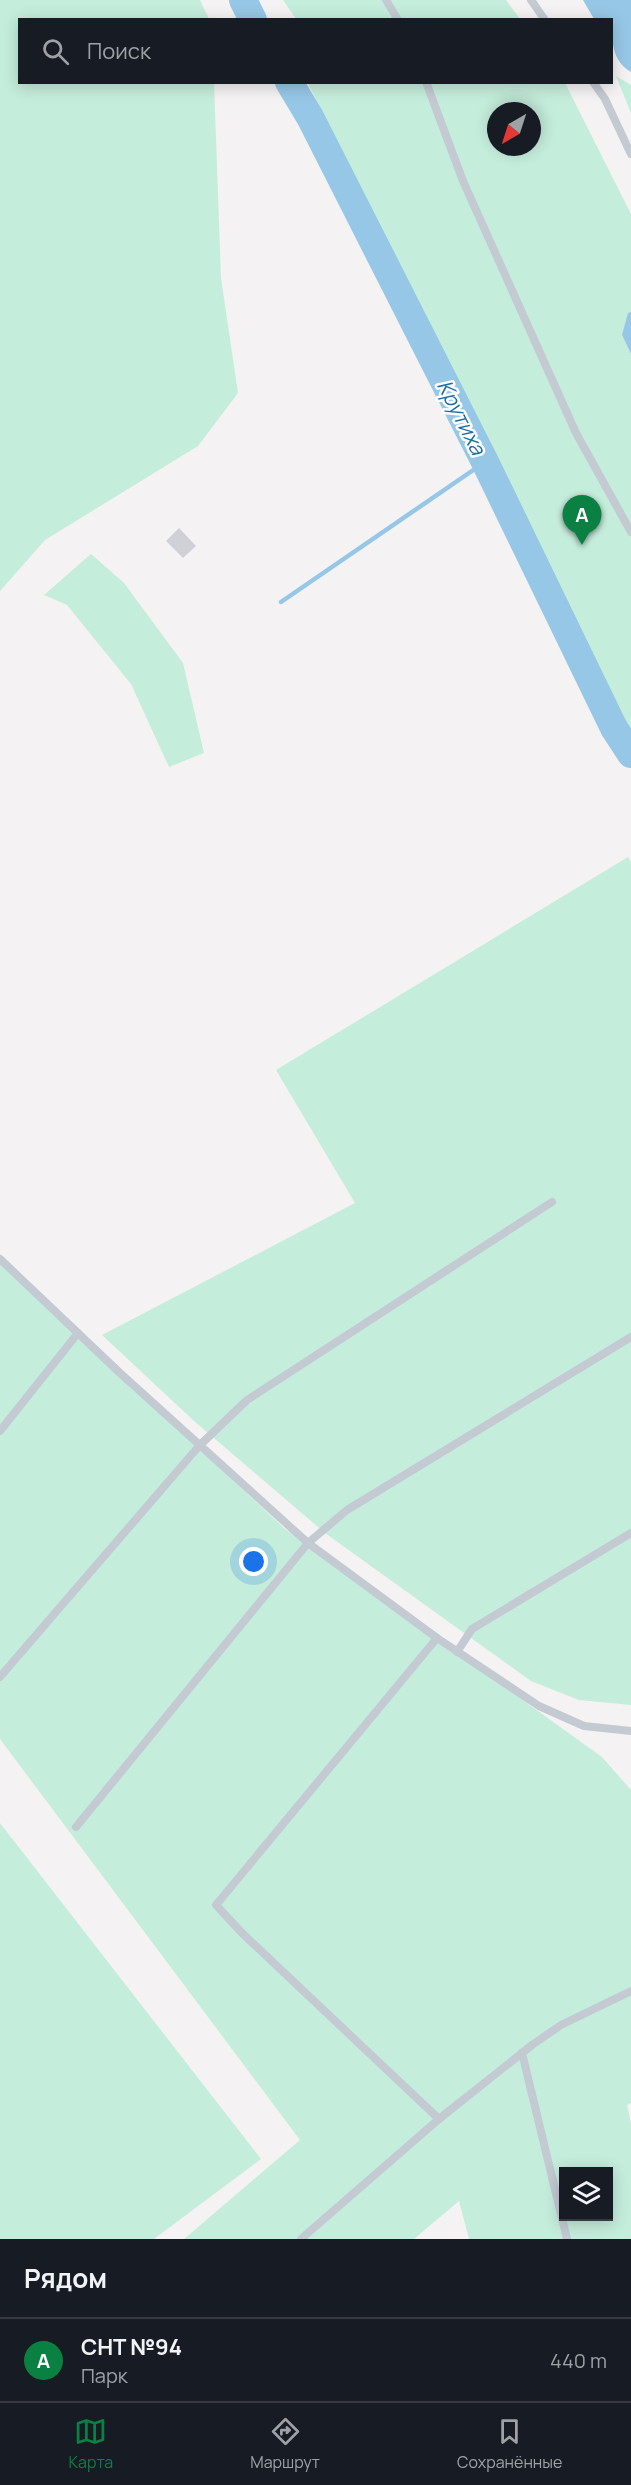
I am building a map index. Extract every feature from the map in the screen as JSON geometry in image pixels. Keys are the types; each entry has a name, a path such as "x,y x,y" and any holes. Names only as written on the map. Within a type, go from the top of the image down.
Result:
{"lane":[{"path":"386,0 397,18"},
{"path":"531,0 544,18"},
{"path":"427,84 463,182 576,433 631,532"},
{"path":"594,84 605,99 631,154"},
{"path":"0,1677 200,1446 247,1400 552,1202"},
{"path":"0,1258 200,1446 308,1543 437,1638 539,1706 585,1726 631,1731"},
{"path":"0,1431 78,1333"},
{"path":"76,1827 308,1543 347,1510 631,1337"},
{"path":"457,1652 472,1629 631,1533"},
{"path":"437,1638 216,1905 242,1933 439,2119"},
{"path":"301,2239 439,2119 522,2053 561,2025 631,1991"},
{"path":"522,2053 567,2239"}],"green space":[{"path":"0,0 200,0 209,18 18,18 18,84 214,84 221,278 238,393 198,446 45,540 0,591"},
{"path":"283,0 506,0 519,18 295,18"},
{"path":"616,76 631,85 631,113"},
{"path":"308,84 566,84 631,214 631,313 622,335 631,354 631,747 624,737 403,274"},
{"path":"91,554 124,583 183,663 204,753 169,767 131,684 67,605 44,595"},
{"path":"628,857 631,862 631,1705 579,1700 531,1681 325,1533 194,1421 102,1335 355,1203 276,1070"},
{"path":"0,1262 285,1529 602,1757 631,1790 631,2103 627,2105 631,2124 631,2239 469,2239 459,2201 414,2239 184,2239 300,2140 0,1739"},
{"path":"0,1823 261,2159 154,2239 0,2239"}],"water":[{"path":"583,0 631,0 631,72 616,56 613,42 613,18 593,18"},
{"path":"631,312 631,354 622,335 628,313"}],"building":[{"path":"179,528 196,546 183,558 166,541"}],"waterway":[{"name":"Крутиха","path":"243,0 252,18"},
{"name":"Крутиха","path":"290,84 310,117 485,462 614,728 631,754"},
{"path":"281,602 485,462"}],"place":[{"name":"СНТ №94","path":"582,545"}]}
